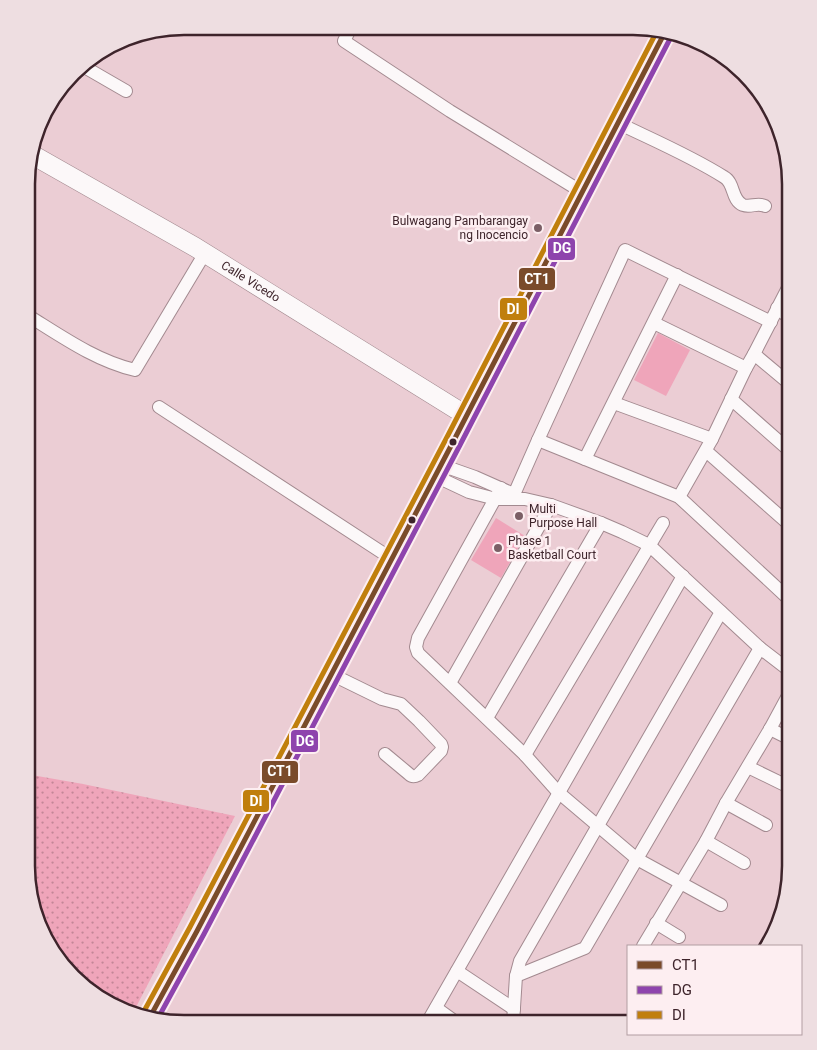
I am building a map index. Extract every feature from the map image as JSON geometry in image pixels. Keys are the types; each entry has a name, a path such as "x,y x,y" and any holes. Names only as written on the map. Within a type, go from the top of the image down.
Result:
{"main road":[{"path":"153,1011 467,416 662,38"}],"street":[{"path":"347,35 344,41 450,112 582,192"},
{"path":"89,70 126,91"},
{"path":"618,123 702,164 726,178 731,183 740,204 749,206 759,204 765,206"},
{"name":"Calle Vicedo","path":"38,158 205,253 467,416"},
{"path":"517,497 538,440 625,250 771,322"},
{"path":"35,321 85,350 118,366 135,370 205,253"},
{"path":"585,459 677,275"},
{"path":"679,497 706,451 782,299"},
{"path":"777,308 782,312"},
{"path":"654,323 746,368"},
{"path":"754,354 782,377"},
{"path":"731,399 782,444"},
{"path":"614,402 712,439"},
{"path":"159,407 392,558"},
{"path":"538,440 679,497 782,594"},
{"path":"706,451 782,518"},
{"path":"438,470 469,492 517,497 551,505 601,523 650,545 760,648 782,665"},
{"path":"498,494 418,638 416,647 418,653 525,755 558,792 637,859 721,905"},
{"path":"450,684 551,505"},
{"path":"525,755 663,522"},
{"path":"487,718 601,523"},
{"path":"432,1015 682,576"},
{"path":"514,1015 516,976 520,961 721,612"},
{"path":"516,976 585,948 760,648"},
{"path":"332,674 382,699 401,704 420,720 442,747 441,751 415,777 412,777 385,754"},
{"path":"643,945 706,842 726,803 782,707"},
{"path":"770,729 782,735"},
{"path":"748,767 782,784"},
{"path":"726,803 766,825"},
{"path":"706,842 744,863"},
{"path":"656,923 679,937"},
{"path":"457,971 514,1009"},
{"path":"436,1008 446,1015"}],"shaded area":[{"path":"658,333 690,350 666,396 634,380"},
{"name":"Phase 1 Basketball Court","path":"496,518 525,536 501,578 471,560"},
{"path":"35,776 235,816 136,1007 118,1000 101,990 66,957 46,923 36,885"}],"transit line":[{"name":"DI","path":"145,1009 446,439 654,36"},
{"name":"CT1","path":"153,1011 453,442 662,38"},
{"name":"DG","path":"161,1013 460,445 669,40"}],"place":[{"name":"Bulwagang Pambarangay ng Inocencio","path":"538,228"},
{"name":"Multi Purpose Hall","path":"519,516"},
{"name":"Phase 1 Basketball Court","path":"498,548"}]}
